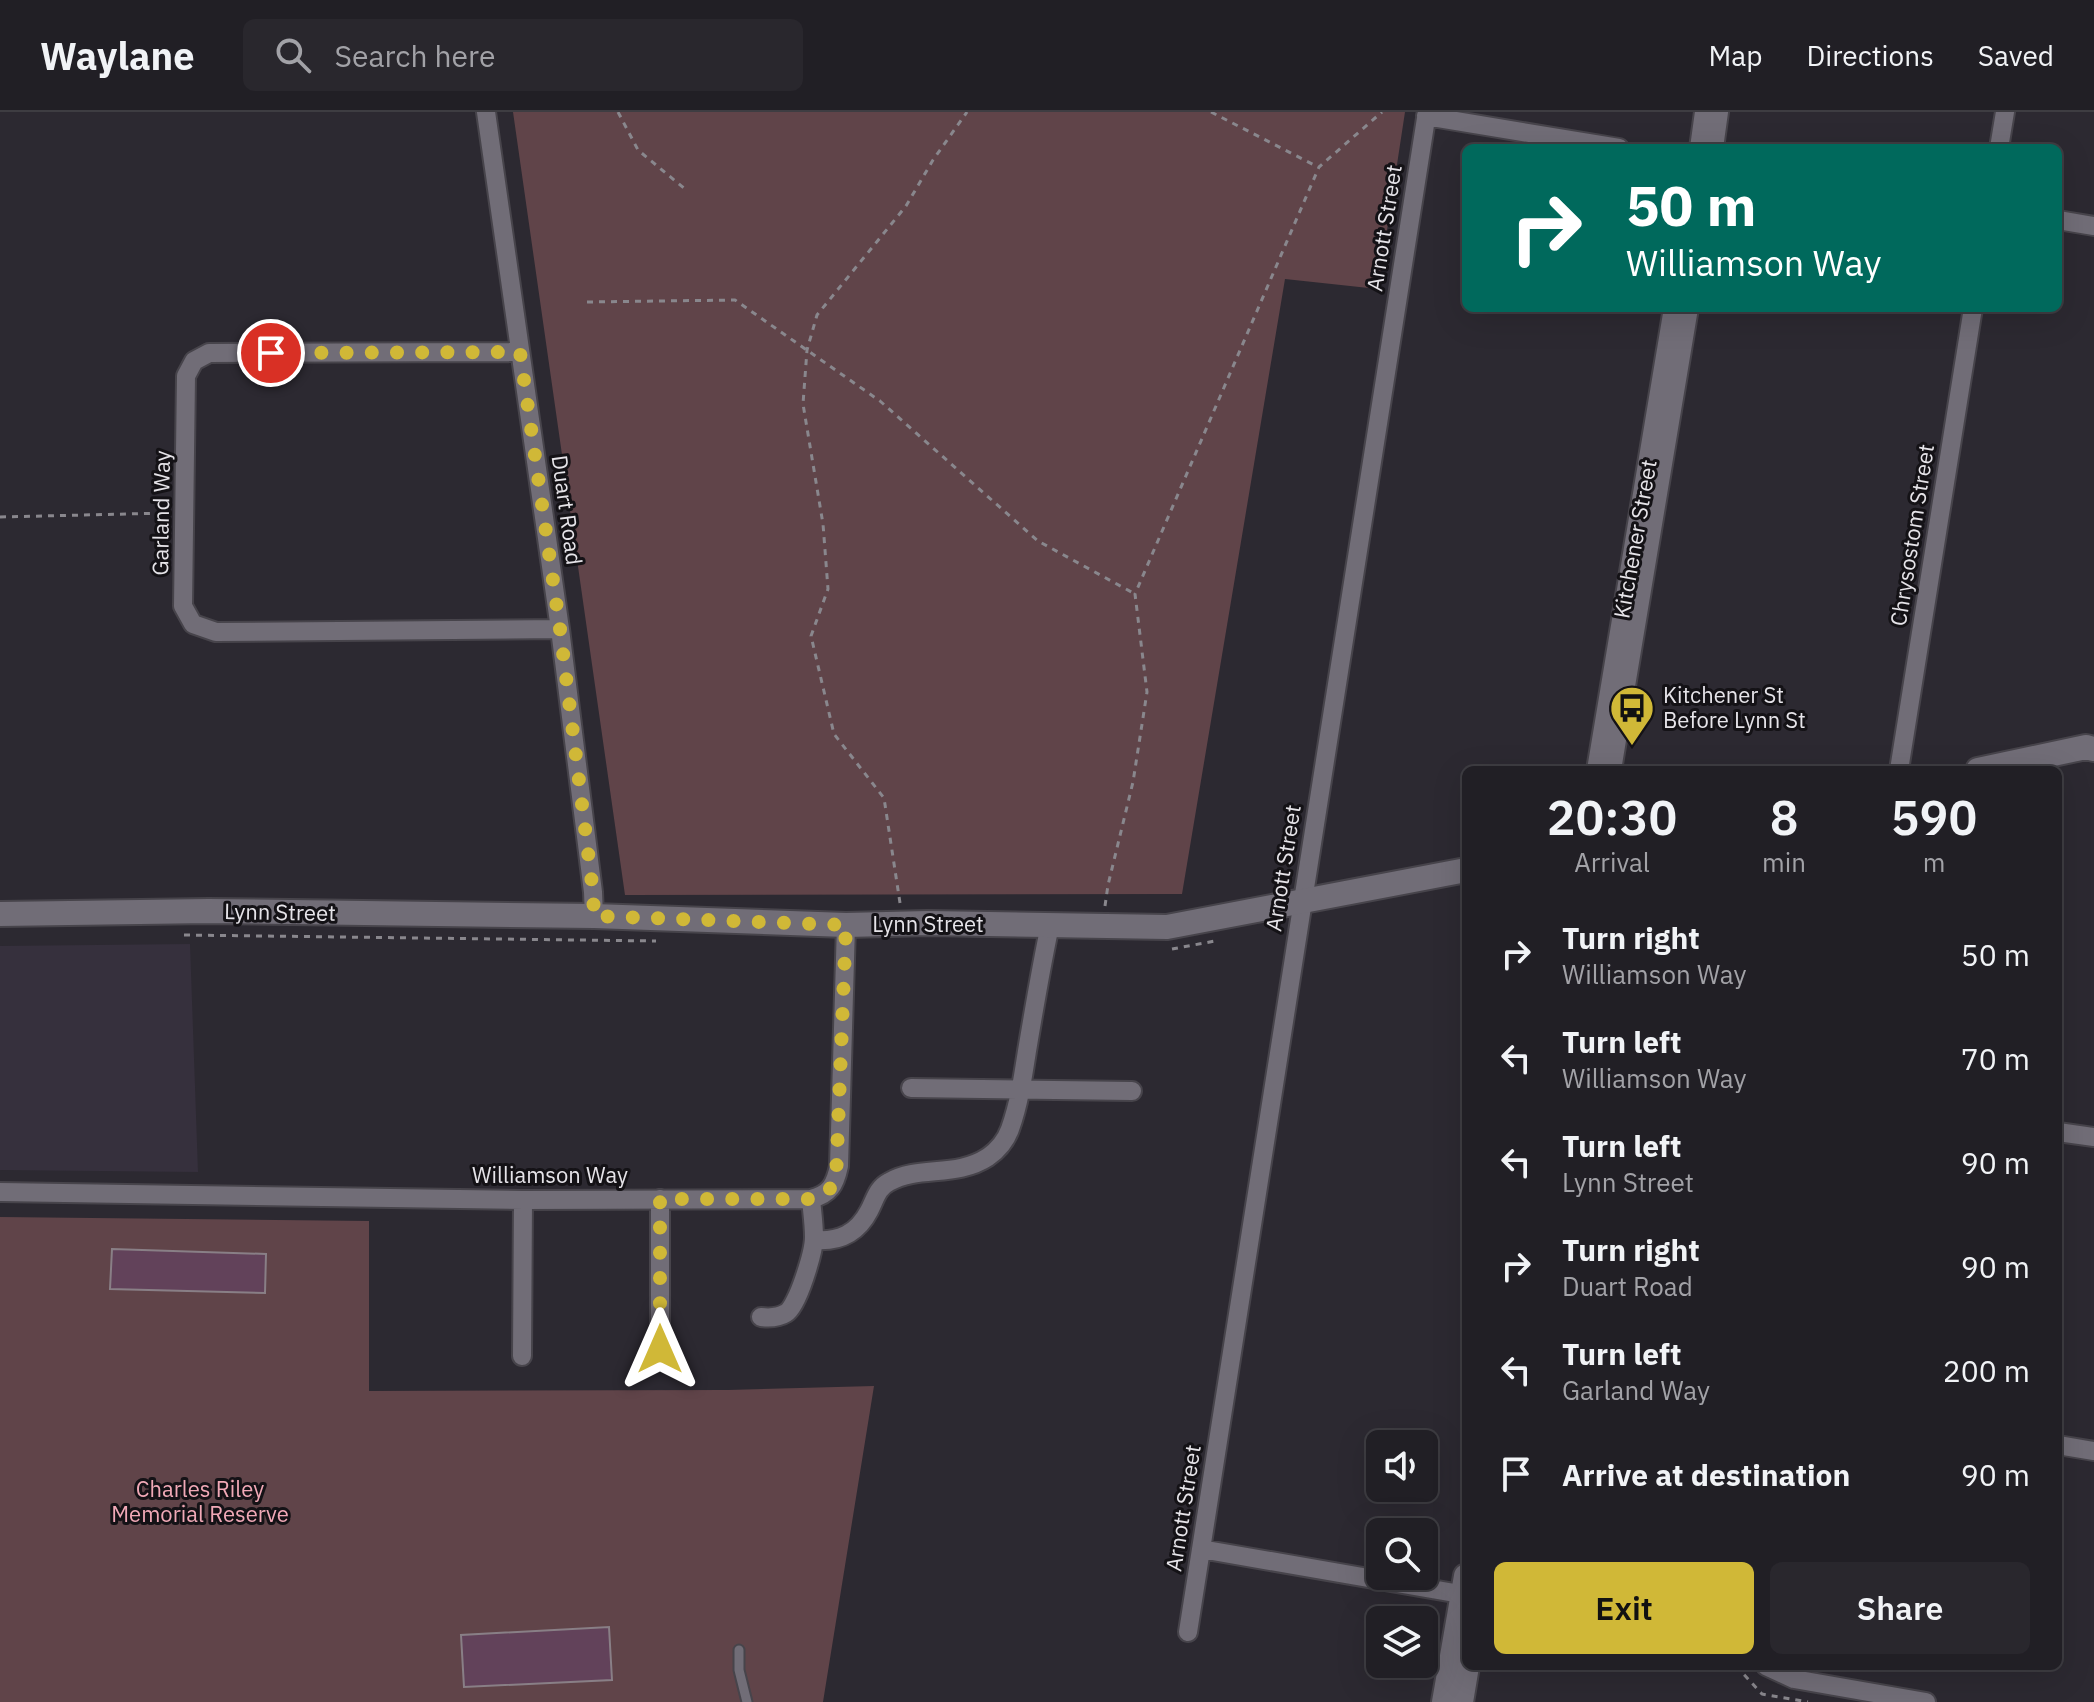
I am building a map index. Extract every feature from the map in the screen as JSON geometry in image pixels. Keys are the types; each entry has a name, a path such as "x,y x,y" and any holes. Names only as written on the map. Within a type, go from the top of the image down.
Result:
{"street":[{"name":"Duart Road","path":"486,112 560,629 594,916"},
{"path":"1700,144 1704,112"},
{"path":"1715,144 1719,112"},
{"path":"2000,144 2005,112"},
{"path":"1426,114 1596,144"},
{"name":"Arnott Street","path":"1188,1632 1426,114"},
{"path":"2062,221 2094,226"},
{"name":"Kitchener Street","path":"1597,766 1672,312"},
{"name":"Kitchener Street","path":"1613,766 1688,312"},
{"name":"Chrysostom Street","path":"1900,766 1972,312"},
{"name":"Garland Way","path":"520,352 209,353 194,361 186,376 183,606 193,624 216,632 560,629"},
{"path":"1997,766 2086,747 2094,749"},
{"name":"Lynn Street","path":"0,914 209,911 594,916 846,925 1167,927 1462,871"},
{"path":"761,1317 774,1318 792,1307 809,1264 814,1240 811,1199 823,1196 831,1189 839,1166 846,925"},
{"path":"814,1240 844,1238 857,1229 879,1190 887,1183 901,1176 955,1171 990,1156 1003,1143 1021,1091 1050,925"},
{"path":"911,1088 1132,1091"},
{"path":"2062,1133 2094,1137"},
{"name":"Williamson Way","path":"0,1192 523,1200 811,1199"},
{"path":"660,1199 660,1349"},
{"path":"522,1356 523,1200"},
{"path":"2062,1446 2094,1451"},
{"path":"1201,1549 1462,1589"},
{"path":"1444,1702 1462,1605"},
{"path":"1461,1702 1466,1670"},
{"path":"1775,1670 1794,1679 1926,1702"}],"lane":[{"path":"739,1650 739,1670 747,1702"}],"path":[{"path":"618,112 638,150 685,189"},
{"path":"904,924 884,798 834,734 811,636 828,589 823,524 803,404 807,350 817,315 906,206 967,112"},
{"path":"1211,112 1319,167"},
{"path":"1103,926 1108,885 1133,782 1147,692 1135,594 1319,167 1382,112"},
{"path":"587,302 735,300 880,401 1038,541 1135,594"},
{"path":"0,517 185,512"},
{"path":"1740,1670 1762,1694 1808,1702"}],"shaded area":[{"path":"190,944 198,1172 0,1170 0,946"}],"green space":[{"path":"513,112 1405,112 1378,289 1285,279 1182,894 625,895"},
{"name":"Charles Riley Memorial Reserve","path":"0,1217 369,1221 369,1391 728,1390 874,1386 823,1702 0,1702"}],"building":[{"path":"112,1249 266,1254 265,1293 110,1289"},
{"path":"609,1627 612,1680 464,1687 461,1635"}],"place":[{"name":"Kitchener St Before Lynn St","path":"1632,747"}],"route":[{"path":"271,353 520,352 560,629 594,916 846,925 839,1166 836,1179 823,1196 811,1199 660,1199 660,1349"}]}
